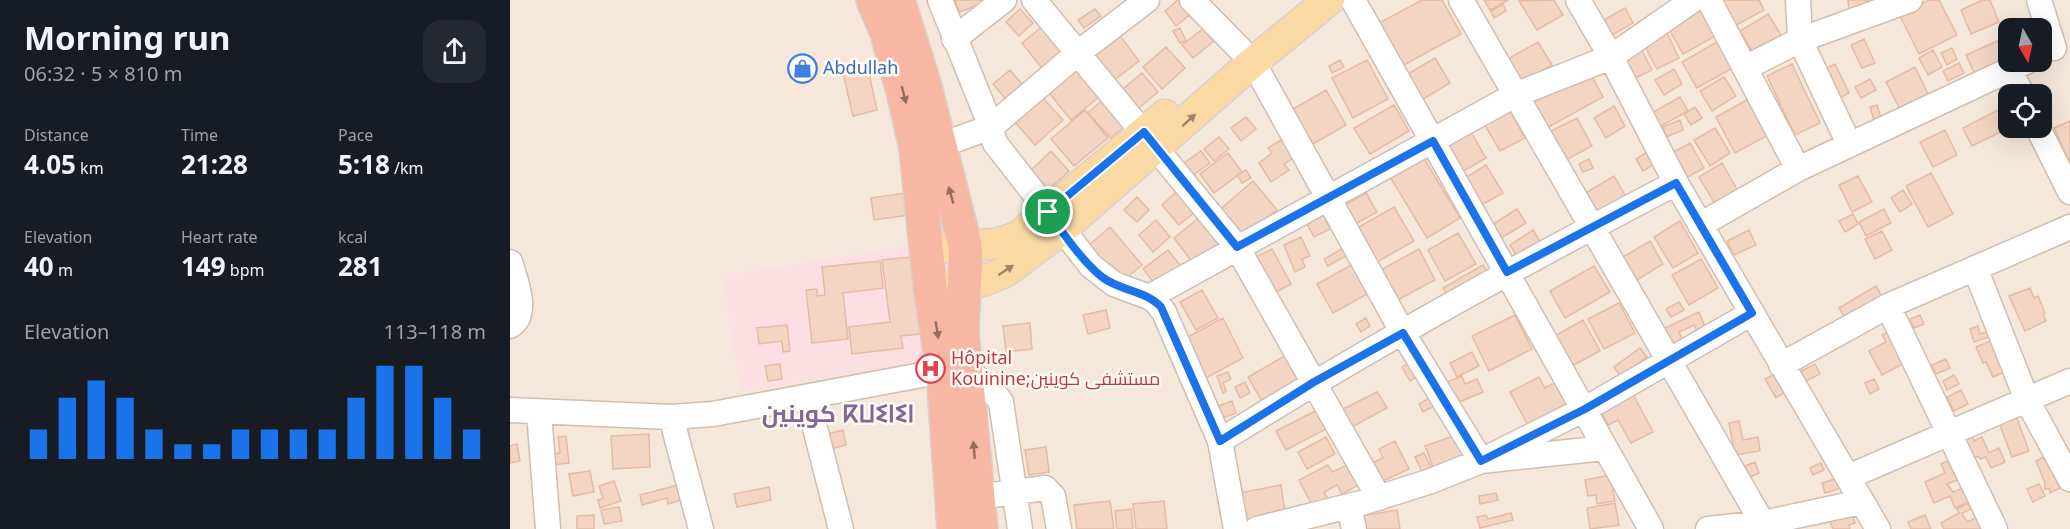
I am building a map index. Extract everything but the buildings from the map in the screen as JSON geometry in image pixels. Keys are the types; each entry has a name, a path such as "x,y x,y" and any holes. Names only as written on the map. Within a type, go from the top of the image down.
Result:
{"highway":[{"path":"873,0 886,33 904,95 916,149 930,286 954,369 978,497 981,529"},
{"path":"898,0 941,146 946,176 965,245 962,333 954,369 954,529"}],"main road":[{"path":"930,286 983,281 1005,272 1054,221 1247,56 1300,0"},
{"path":"1247,56 1329,0"},
{"path":"926,252 944,246 988,245 1012,239 1054,221"}],"street":[{"path":"940,0 995,143 1091,266 1113,284 1149,297 1164,312 1220,441 1236,529"},
{"path":"954,39 1004,0"},
{"path":"1034,0 1237,247 1380,498"},
{"path":"941,146 991,128 1078,53 1147,0"},
{"path":"1191,0 1247,56 1403,333 1481,461"},
{"path":"1353,0 1651,529"},
{"path":"1461,0 1764,526"},
{"path":"1578,0 1611,57 1676,183 1878,529"},
{"path":"1149,297 1515,94 1611,57 1693,0"},
{"path":"1709,0 1798,169"},
{"path":"1798,0 1800,40 1850,144"},
{"path":"2039,0 2055,48"},
{"path":"1745,68 1800,40 1897,3"},
{"path":"1700,225 1798,169 2003,72"},
{"path":"2043,138 2070,192"},
{"path":"1220,441 1314,382 1507,272 1676,183"},
{"path":"1781,365 1888,306 2070,227"},
{"path":"510,262 520,307 518,317 510,326"},
{"path":"1975,268 2027,400 2070,479"},
{"path":"1888,306 1995,529"},
{"path":"1257,529 1352,518 1380,498 1481,461 1585,409 1752,313"},
{"path":"510,410 671,417 713,414 954,369 995,394 1001,402 1020,529"},
{"path":"1848,477 2070,381"},
{"path":"807,397 841,529"},
{"path":"539,412 548,529"},
{"path":"671,417 701,529"},
{"path":"1481,461 1605,448"},
{"path":"978,497 1045,488 1053,496 1059,529"},
{"path":"1708,529 1764,526 1861,502"}],"shaded area":[{"path":"510,0 2070,0 2070,529 510,529"},
{"path":"908,246 926,362 741,392 722,276"}],"place":[{"name":"Abdullah","path":"802,68"},
{"name":"Hôpital Kouinine;مستشفى كوينين","path":"930,368"}],"district":[{"name":"كوينين ⴽⵡⵉⵏⵉⵏ","path":"838,414"}],"route":[{"path":"1144,132 1237,247 1433,141 1507,272 1676,183 1752,313 1585,409 1481,461 1403,333 1314,382 1220,441 1161,307 1149,297 1113,284 1103,277 1091,266 1048,212 1144,132"}]}
